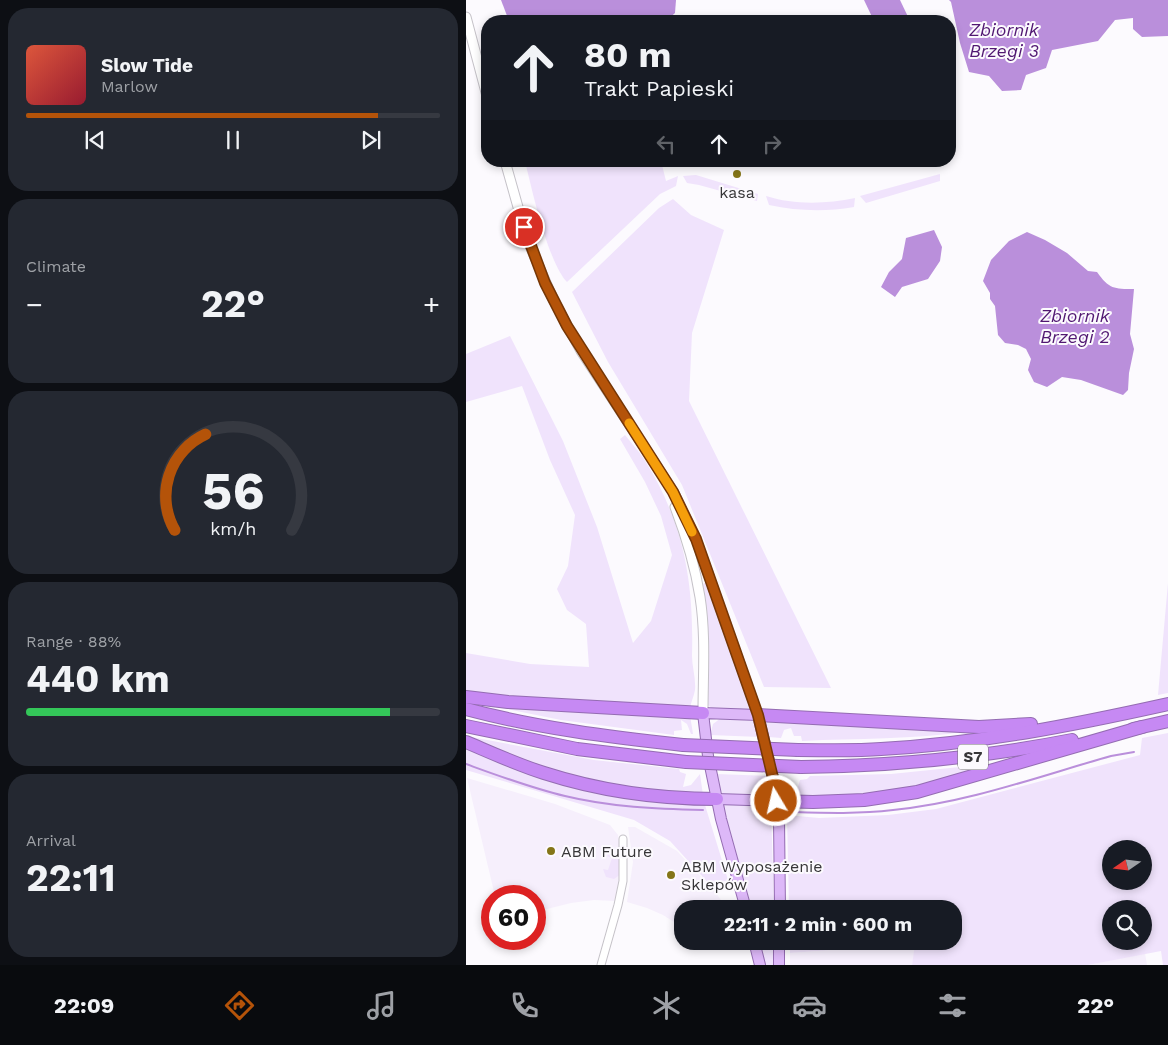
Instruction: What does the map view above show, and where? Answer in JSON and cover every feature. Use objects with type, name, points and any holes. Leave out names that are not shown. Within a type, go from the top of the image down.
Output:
[{"type":"highway","points":[[466,698],[703,713]]},
{"type":"highway","name":"S7","points":[[466,709],[540,725],[624,738],[683,745],[798,750],[881,749],[938,744],[1010,735],[1168,704]]},
{"type":"highway","points":[[758,715],[978,727],[1098,718]]},
{"type":"highway","name":"S7","points":[[466,726],[577,749],[686,762],[863,766],[944,760],[1023,750],[1168,721]]},
{"type":"highway","points":[[776,801],[847,801],[909,794],[1142,727]]},
{"type":"highway","points":[[466,742],[543,773],[581,783],[626,793],[717,799]]},
{"type":"main road","points":[[744,900],[721,819],[708,756],[703,713],[758,715],[773,778],[776,801],[780,858],[780,900]]},
{"type":"main road","points":[[717,799],[776,801]]},
{"type":"main road","points":[[756,950],[760,965]]},
{"type":"main road","points":[[779,950],[779,965]]},
{"type":"street","points":[[466,16],[481,73]]},
{"type":"street","points":[[507,167],[528,239],[554,302],[581,351],[680,505],[696,539],[758,715]]},
{"type":"street","points":[[662,477],[687,543],[700,597],[703,713]]},
{"type":"street","points":[[601,965],[618,906],[623,880],[623,839]]},
{"type":"shaded area","points":[[526,167],[662,167],[666,181],[678,176],[676,186],[660,194],[567,282],[553,259],[536,207]]},
{"type":"shaded area","points":[[940,174],[940,181],[866,203],[860,196]]},
{"type":"shaded area","points":[[696,175],[758,194],[757,201],[687,183],[683,176]]},
{"type":"shaded area","points":[[766,196],[810,203],[855,198],[854,207],[811,210],[769,205]]},
{"type":"shaded area","points":[[673,199],[691,215],[724,230],[692,333],[689,401],[831,688],[764,687],[682,485],[608,362],[572,292],[659,208]]},
{"type":"shaded area","points":[[510,336],[563,441],[597,527],[633,643],[651,621],[672,555],[661,516],[645,482],[620,439],[625,435],[644,459],[658,483],[669,506],[677,530],[688,578],[695,686],[690,708],[466,694],[466,653],[530,664],[589,667],[586,624],[567,610],[557,589],[568,566],[575,515],[550,460],[522,386],[466,402],[466,354]]},
{"type":"shaded area","points":[[704,583],[706,583],[751,709],[750,712],[713,709],[708,705]]},
{"type":"shaded area","points":[[1168,583],[1168,693],[1158,695]]},
{"type":"shaded area","points":[[483,704],[690,715],[693,734],[691,734],[687,724],[681,720],[682,730],[674,731],[674,735],[561,720]]},
{"type":"shaded area","points":[[721,718],[750,720],[757,725],[760,737],[710,735],[713,724]]},
{"type":"shaded area","points":[[766,722],[969,731],[906,737],[802,741],[801,736],[794,736],[791,728],[784,730],[781,738],[769,737]]},
{"type":"shaded area","points":[[1168,733],[1168,965],[1163,965],[1161,951],[1088,965],[912,965],[914,950],[962,950],[962,900],[789,900],[787,815],[819,818],[888,815],[936,809],[1140,755],[1142,738]]},
{"type":"shaded area","points":[[466,736],[594,760],[679,769],[680,772],[686,774],[683,787],[691,785],[700,774],[703,795],[638,790],[554,771]]},
{"type":"shaded area","points":[[466,747],[607,794],[647,802],[705,805],[728,880],[711,886],[670,841],[634,820],[466,770]]},
{"type":"shaded area","points":[[1009,762],[913,789],[871,796],[780,796],[777,776],[786,777],[788,786],[797,790],[800,780],[807,779],[810,776],[891,774]]},
{"type":"shaded area","points":[[716,774],[769,776],[769,789],[762,797],[724,795]]},
{"type":"shaded area","points":[[467,778],[555,804],[610,825],[618,835],[621,858],[620,881],[614,901],[594,900],[546,909],[546,885],[492,885]]},
{"type":"shaded area","points":[[724,804],[769,805],[771,807],[774,900],[749,900]]},
{"type":"shaded area","points":[[628,827],[635,827],[677,851],[721,900],[674,900],[674,922],[647,908],[627,902],[633,862]]},
{"type":"shaded area","points":[[612,853],[617,854],[621,859],[621,874],[614,879],[606,877],[603,869],[608,870],[612,858],[607,856]]},
{"type":"shaded area","points":[[762,950],[774,950],[775,965],[765,965]]},
{"type":"shaded area","points":[[790,950],[832,950],[790,953]]},
{"type":"shaded area","points":[[832,950],[915,950],[912,965],[790,965],[790,953]]},
{"type":"shaded area","points":[[1145,953],[1147,965],[1088,965]]},
{"type":"water","points":[[501,0],[676,0],[675,13],[673,15],[507,15]]},
{"type":"water","points":[[864,0],[900,0],[907,15],[871,15]]},
{"type":"water","name":"Zbiornik Brzegi 3","points":[[949,0],[1168,0],[1168,36],[1142,37],[1133,29],[1133,18],[1115,20],[1098,41],[1052,50],[1046,68],[1026,75],[1021,90],[1002,91],[989,76],[969,72],[960,43],[956,15],[954,15]]},
{"type":"water","points":[[934,230],[942,247],[940,261],[928,279],[902,287],[895,297],[881,287],[889,272],[902,259],[906,238]]},
{"type":"water","name":"Zbiornik Brzegi 2","points":[[1027,232],[1067,253],[1088,271],[1097,272],[1112,287],[1134,289],[1130,334],[1134,349],[1128,390],[1123,395],[1081,380],[1062,377],[1047,387],[1034,382],[1028,370],[1031,359],[1026,349],[1018,345],[1005,343],[998,335],[995,306],[983,281],[991,260],[1009,241]]},
{"type":"waterway","points":[[794,812],[868,812],[921,806],[976,795],[1111,756],[1134,752]]},
{"type":"waterway","points":[[466,764],[527,786],[582,800],[634,807],[703,810]]},
{"type":"slow traffic","points":[[629,423],[673,492],[692,532]]},
{"type":"place","name":"kasa","points":[[737,174]]},
{"type":"place","name":"ABM Future","points":[[551,851]]},
{"type":"place","name":"ABM Wyposażenie Sklepów","points":[[671,875]]},
{"type":"route","points":[[524,227],[536,264],[567,326],[581,351],[673,492],[696,539],[758,715],[773,778],[776,801]]}]
